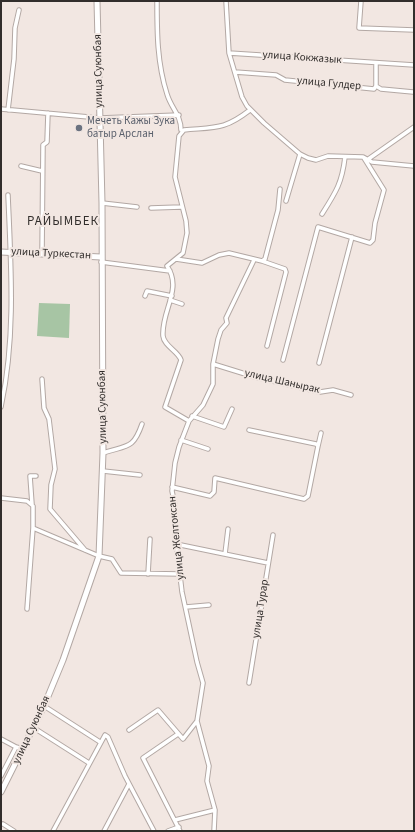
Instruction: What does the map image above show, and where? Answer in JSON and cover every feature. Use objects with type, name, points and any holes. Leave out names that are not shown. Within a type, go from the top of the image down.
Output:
[{"type":"main road","name":"улица Суюнбая","points":[[1,792],[24,749],[44,706],[63,660],[99,556],[103,453],[101,259],[102,203],[97,1]]},
{"type":"main road","name":"улица Туркестан","points":[[1,252],[101,259]]},
{"type":"street","points":[[157,1],[157,43],[162,75],[169,101],[179,115],[181,130],[174,177],[187,233],[184,254],[167,265],[174,283],[172,296],[166,315],[164,338],[181,360],[164,407],[189,421]]},
{"type":"street","points":[[226,1],[229,53],[242,97],[250,110],[300,154],[316,160],[328,156],[363,157],[372,162],[414,166]]},
{"type":"street","points":[[362,1],[360,28],[414,30]]},
{"type":"street","points":[[8,110],[14,59],[15,28],[19,10]]},
{"type":"street","name":"улица Кокжазык","points":[[229,53],[414,65]]},
{"type":"street","name":"улица Гулдер","points":[[235,72],[276,74],[285,80],[374,89],[376,86],[376,63]]},
{"type":"street","points":[[376,86],[381,89],[413,92]]},
{"type":"street","points":[[1,109],[100,118],[179,115]]},
{"type":"street","points":[[181,130],[222,127],[234,122],[250,110]]},
{"type":"street","points":[[42,254],[44,185],[42,171],[43,145],[47,142],[48,114]]},
{"type":"street","points":[[367,160],[414,127]]},
{"type":"street","points":[[286,201],[300,154]]},
{"type":"street","points":[[322,214],[338,190],[342,179],[345,157]]},
{"type":"street","points":[[283,360],[318,227],[370,243],[373,240],[375,223],[384,190],[363,157]]},
{"type":"street","points":[[21,166],[42,171]]},
{"type":"street","points":[[262,261],[265,259],[278,210],[280,189]]},
{"type":"street","points":[[1,407],[6,384],[12,300],[8,195]]},
{"type":"street","points":[[102,203],[138,207]]},
{"type":"street","points":[[151,208],[181,207]]},
{"type":"street","points":[[319,363],[352,237]]},
{"type":"street","points":[[176,259],[202,263],[219,255],[228,253],[262,261],[285,269],[286,272],[267,346]]},
{"type":"street","name":"улица Туркестан","points":[[101,259],[170,271]]},
{"type":"street","name":"улица Желтоксан","points":[[214,831],[215,810],[207,781],[209,766],[197,721],[203,683],[196,662],[180,574],[174,525],[175,505],[172,496],[172,487],[175,462],[189,421],[203,405],[213,384],[213,364],[221,330],[227,323],[226,318],[254,260]]},
{"type":"street","points":[[145,296],[147,291],[172,296]]},
{"type":"street","points":[[170,300],[182,304]]},
{"type":"street","name":"улица Шанырак","points":[[213,364],[255,377],[320,392],[333,390],[350,395]]},
{"type":"street","points":[[42,379],[44,408],[49,419],[55,469],[51,485],[50,510],[85,550]]},
{"type":"street","points":[[1,382],[6,384]]},
{"type":"street","points":[[192,416],[224,427],[232,409]]},
{"type":"street","points":[[103,453],[132,444],[137,439],[142,424]]},
{"type":"street","points":[[249,430],[316,444],[318,446]]},
{"type":"street","points":[[172,487],[210,496],[214,492],[215,478],[304,500],[308,496],[318,446],[322,434]]},
{"type":"street","points":[[182,440],[208,449]]},
{"type":"street","points":[[103,471],[140,475]]},
{"type":"street","points":[[27,609],[33,528],[30,476],[36,476]]},
{"type":"street","points":[[1,498],[27,501],[32,504]]},
{"type":"street","points":[[33,528],[99,556],[112,559],[121,573],[180,574]]},
{"type":"street","points":[[225,554],[228,530]]},
{"type":"street","name":"улица Турар","points":[[249,683],[273,535]]},
{"type":"street","points":[[148,574],[150,539]]},
{"type":"street","points":[[176,544],[268,563]]},
{"type":"street","points":[[186,607],[209,605]]},
{"type":"street","points":[[44,706],[100,742]]},
{"type":"street","points":[[129,730],[158,710],[178,734],[185,739],[197,721]]},
{"type":"street","points":[[34,728],[89,763]]},
{"type":"street","points":[[168,831],[179,829],[143,758],[178,734]]},
{"type":"street","points":[[53,831],[105,735],[108,737],[129,784],[154,831]]},
{"type":"street","points":[[2,741],[24,749]]},
{"type":"street","points":[[1,776],[16,747]]},
{"type":"street","points":[[104,831],[129,784]]},
{"type":"street","points":[[175,820],[215,810]]},
{"type":"street","points":[[3,824],[14,831]]},
{"type":"green space","points":[[39,303],[70,304],[69,338],[37,336]]},
{"type":"place","name":"Мечеть Кажы Зука батыр Арслан","points":[[79,128]]},
{"type":"district","name":"РАЙЫМБЕК","points":[[63,222]]}]
